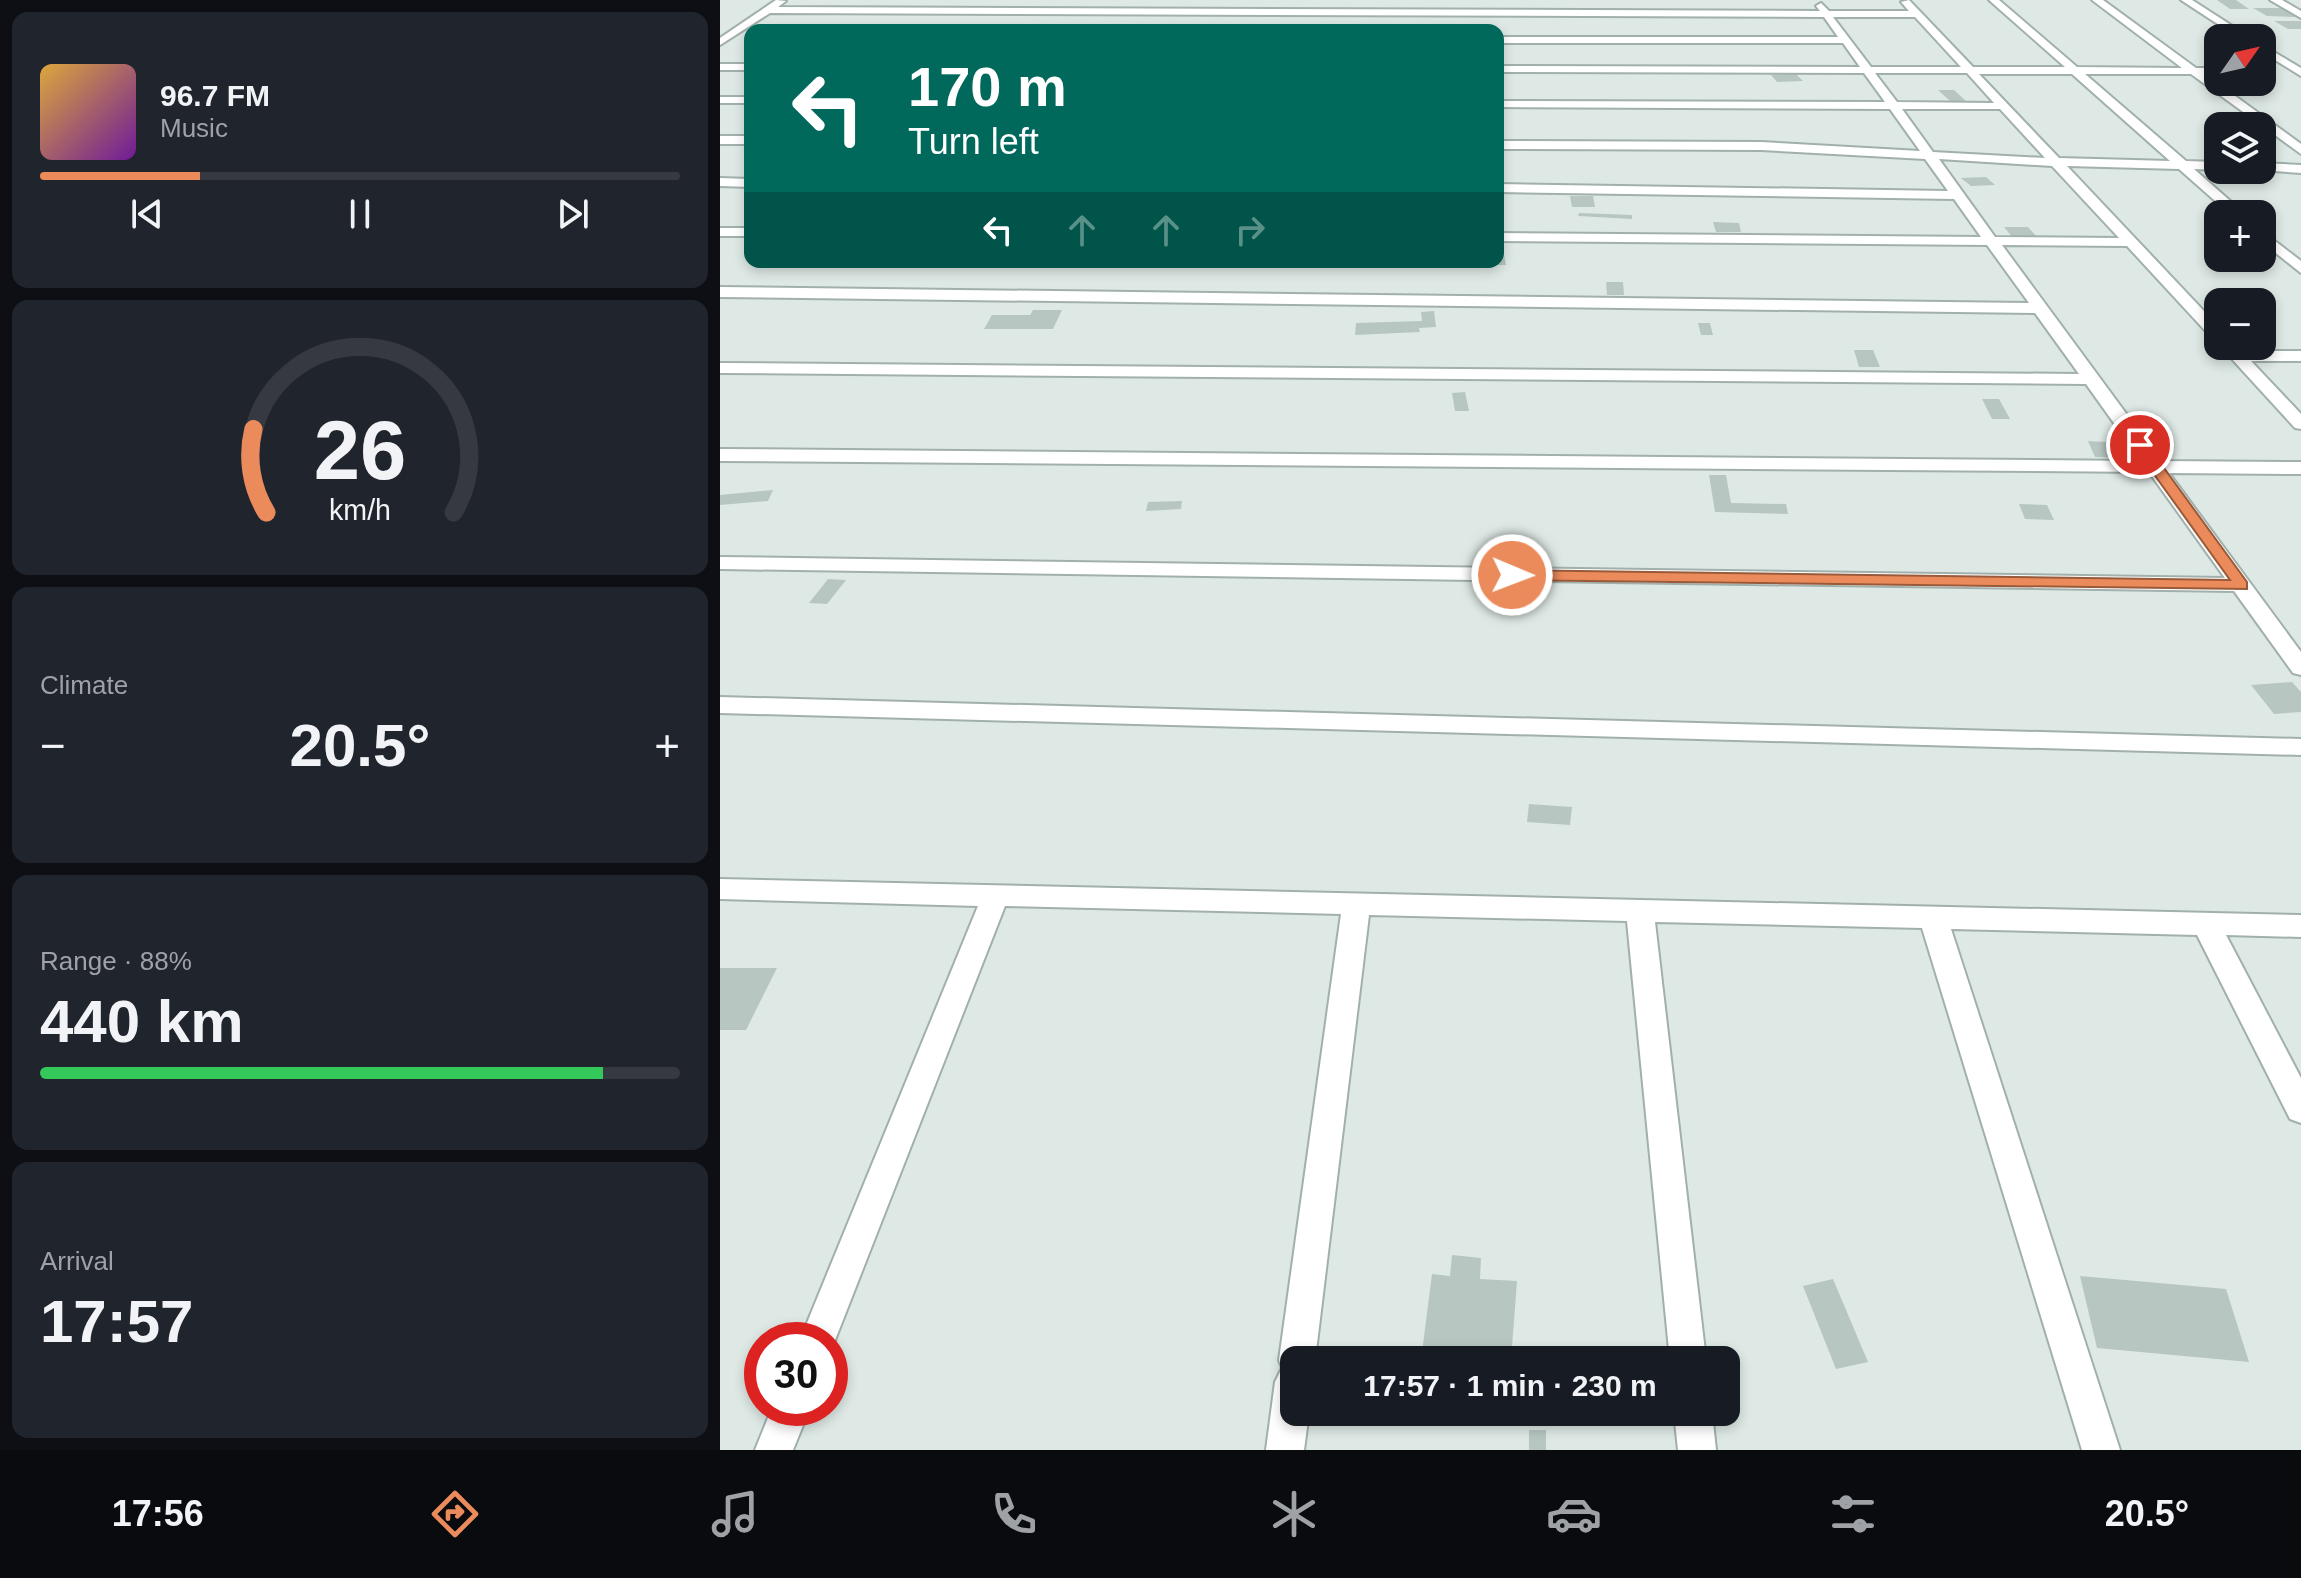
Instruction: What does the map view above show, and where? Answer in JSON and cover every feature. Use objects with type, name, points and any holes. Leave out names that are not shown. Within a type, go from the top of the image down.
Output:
[{"type":"street","points":[[747,24],[783,0]]},
{"type":"street","points":[[1241,16],[1249,0]]},
{"type":"street","points":[[1817,0],[2301,668]]},
{"type":"street","points":[[1905,0],[2204,320]]},
{"type":"street","points":[[1994,0],[2222,200]]},
{"type":"street","points":[[2097,0],[2301,150]]},
{"type":"street","points":[[2186,0],[2224,24]]},
{"type":"street","points":[[2275,0],[2301,15]]},
{"type":"street","points":[[768,10],[1241,16],[1530,6],[1917,14]]},
{"type":"street","points":[[1530,6],[1539,117]]},
{"type":"street","points":[[722,40],[744,26]]},
{"type":"street","points":[[722,40],[744,39]]},
{"type":"street","points":[[1504,40],[1846,40]]},
{"type":"street","points":[[2276,57],[2301,73],[2276,73]]},
{"type":"street","points":[[720,67],[744,67]]},
{"type":"street","points":[[1504,101],[1536,86],[1867,70],[2204,70]]},
{"type":"street","points":[[1504,72],[1536,86],[1893,105],[2004,106]]},
{"type":"street","points":[[720,100],[744,100]]},
{"type":"street","points":[[1504,144],[1542,138],[2055,162],[2204,165]]},
{"type":"street","points":[[720,140],[744,140]]},
{"type":"street","points":[[2276,168],[2301,169]]},
{"type":"street","points":[[720,182],[744,183]]},
{"type":"street","points":[[1504,188],[1958,195]]},
{"type":"street","points":[[720,232],[744,232]]},
{"type":"street","points":[[1504,237],[2131,242]]},
{"type":"street","points":[[2276,247],[2301,269]]},
{"type":"street","points":[[720,292],[2040,308]]},
{"type":"street","points":[[2276,354],[2301,356]]},
{"type":"street","points":[[2241,360],[2301,424]]},
{"type":"street","points":[[720,368],[2092,379]]},
{"type":"street","points":[[720,455],[2301,468]]},
{"type":"street","points":[[720,563],[2241,585]]},
{"type":"street","points":[[720,705],[2301,747]]},
{"type":"street","points":[[720,889],[2301,926]]},
{"type":"street","points":[[825,1322],[996,895]]},
{"type":"street","points":[[1299,1346],[1356,904]]},
{"type":"street","points":[[1640,910],[1687,1346]]},
{"type":"street","points":[[1933,917],[2101,1450]]},
{"type":"street","points":[[2206,924],[2301,1109]]},
{"type":"street","points":[[774,1450],[784,1426]]},
{"type":"street","points":[[1285,1450],[1288,1426]]},
{"type":"street","points":[[1694,1426],[1697,1450]]},
{"type":"building","points":[[2217,0],[2236,0],[2249,9],[2230,9]]},
{"type":"building","points":[[2253,8],[2282,8],[2296,17],[2267,16]]},
{"type":"building","points":[[2274,21],[2301,21],[2301,29],[2288,29]]},
{"type":"building","points":[[1796,74],[1803,81],[1777,82],[1771,75]]},
{"type":"building","points":[[1938,90],[1954,90],[1966,101],[1950,101]]},
{"type":"building","points":[[1986,177],[1995,185],[1971,186],[1961,178]]},
{"type":"building","points":[[1570,196],[1593,196],[1595,207],[1572,207]]},
{"type":"building","points":[[1579,213],[1632,215],[1632,219],[1578,216]]},
{"type":"building","points":[[1713,222],[1739,223],[1741,232],[1716,232]]},
{"type":"building","points":[[2004,227],[2028,227],[2037,237],[2013,238]]},
{"type":"building","points":[[1606,282],[1623,282],[1624,295],[1607,295]]},
{"type":"building","points":[[1033,310],[1062,310],[1053,329],[984,329],[992,315],[1030,315]]},
{"type":"building","points":[[1434,311],[1436,327],[1419,328],[1420,332],[1355,335],[1356,323],[1422,321],[1421,312]]},
{"type":"building","points":[[1698,323],[1710,323],[1713,335],[1701,335]]},
{"type":"building","points":[[1854,350],[1873,350],[1880,367],[1859,367]]},
{"type":"building","points":[[1465,392],[1469,411],[1455,411],[1452,393]]},
{"type":"building","points":[[1982,399],[1999,399],[2010,419],[1992,419]]},
{"type":"building","points":[[2088,441],[2123,443],[2131,458],[2095,457]]},
{"type":"building","points":[[1709,475],[1726,475],[1731,503],[1786,504],[1788,514],[1715,512]]},
{"type":"building","points":[[773,490],[768,501],[720,505],[720,495]]},
{"type":"building","points":[[1182,501],[1181,509],[1146,511],[1148,502]]},
{"type":"building","points":[[2019,504],[2047,505],[2054,520],[2025,519]]},
{"type":"building","points":[[828,579],[846,580],[827,604],[809,603]]},
{"type":"building","points":[[2292,682],[2301,692],[2301,712],[2274,714],[2251,685]]},
{"type":"building","points":[[1529,804],[1572,807],[1570,825],[1527,822]]},
{"type":"building","points":[[720,968],[777,968],[746,1030],[720,1030]]},
{"type":"building","points":[[1452,1255],[1481,1258],[1480,1279],[1517,1281],[1512,1346],[1423,1346],[1432,1274],[1450,1276]]},
{"type":"building","points":[[2080,1276],[2226,1289],[2249,1362],[2097,1348]]},
{"type":"building","points":[[1833,1279],[1868,1362],[1836,1369],[1803,1286]]},
{"type":"building","points":[[1529,1430],[1546,1430],[1546,1450],[1529,1450]]},
{"type":"route","points":[[1512,575],[2241,585],[2140,445]]}]
